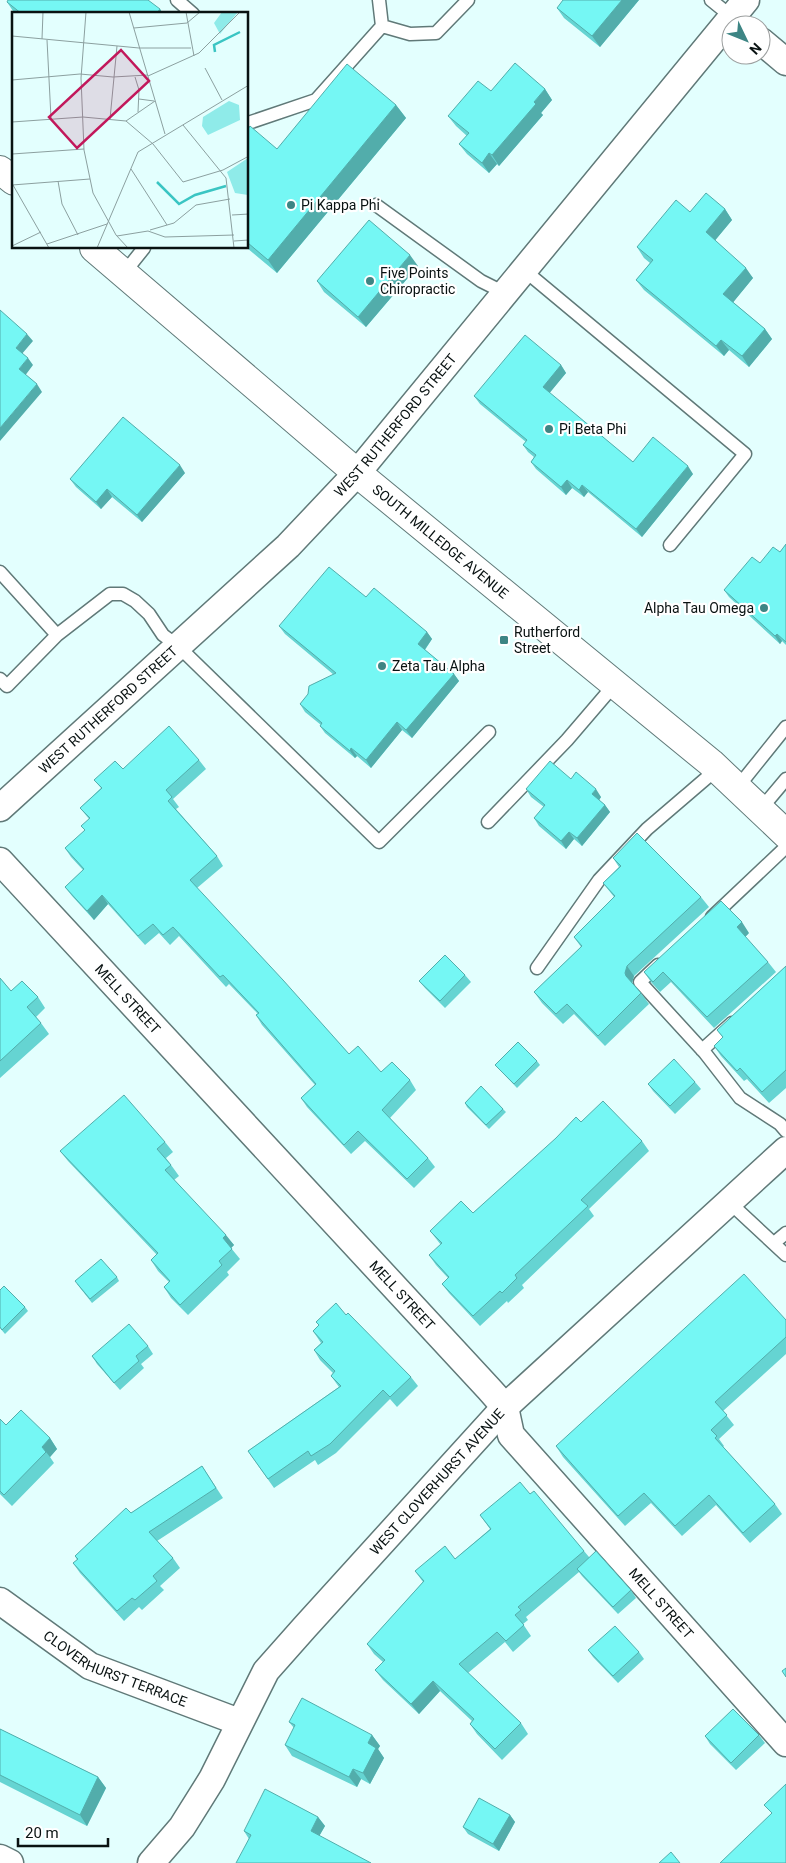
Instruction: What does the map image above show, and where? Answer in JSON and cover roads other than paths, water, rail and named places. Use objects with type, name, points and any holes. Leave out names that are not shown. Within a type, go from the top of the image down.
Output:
[{"type":"main road","points":[[0,170],[12,179]]},
{"type":"main road","name":"SOUTH MILLEDGE AVENUE","points":[[95,249],[357,473],[717,769],[786,834]]},
{"type":"street","name":"WEST RUTHERFORD STREET","points":[[0,808],[288,546],[357,473],[524,270],[740,14]]},
{"type":"street","points":[[771,49],[786,62]]},
{"type":"street","name":"MELL STREET","points":[[0,861],[505,1406],[511,1435],[786,1743]]},
{"type":"street","name":"WEST CLOVERHURST AVENUE","points":[[150,1863],[182,1827],[212,1779],[239,1722],[266,1672],[505,1406],[786,1150]]},
{"type":"street","name":"CLOVERHURST TERRACE","points":[[0,1601],[90,1666],[239,1722]]},
{"type":"street","points":[[0,1858],[10,1863]]},
{"type":"lane","points":[[177,0],[191,12]]},
{"type":"lane","points":[[249,123],[316,100],[382,26],[379,0]]},
{"type":"lane","points":[[382,26],[410,34],[436,34],[468,0]]},
{"type":"lane","points":[[711,0],[740,14]]},
{"type":"lane","points":[[376,205],[481,280],[505,293]]},
{"type":"lane","points":[[124,273],[143,249]]},
{"type":"lane","points":[[524,270],[745,454],[670,545]]},
{"type":"lane","points":[[0,572],[57,635]]},
{"type":"lane","points":[[0,679],[7,686],[57,635],[110,594],[123,594],[135,600],[149,614],[163,635],[178,646],[379,842],[489,732]]},
{"type":"lane","points":[[488,822],[567,740],[615,684]]},
{"type":"lane","points":[[736,788],[786,727]]},
{"type":"lane","points":[[537,968],[599,880],[647,829],[717,769]]},
{"type":"lane","points":[[760,810],[786,779]]},
{"type":"lane","points":[[699,928],[786,847]]},
{"type":"lane","points":[[670,955],[640,982],[702,1050],[740,1098],[780,1124],[786,1131]]},
{"type":"lane","points":[[702,1050],[739,1016]]},
{"type":"lane","points":[[729,1202],[786,1255]]},
{"type":"lane","points":[[774,1243],[786,1233]]},
{"type":"place","name":"Pi Kappa Phi","points":[[291,205]]},
{"type":"place","name":"Five Points Chiropractic","points":[[370,281]]},
{"type":"place","name":"Pi Beta Phi","points":[[549,429]]},
{"type":"place","name":"Alpha Tau Omega","points":[[764,608]]},
{"type":"place","name":"Rutherford Street","points":[[504,640]]},
{"type":"place","name":"Zeta Tau Alpha","points":[[382,666]]}]
